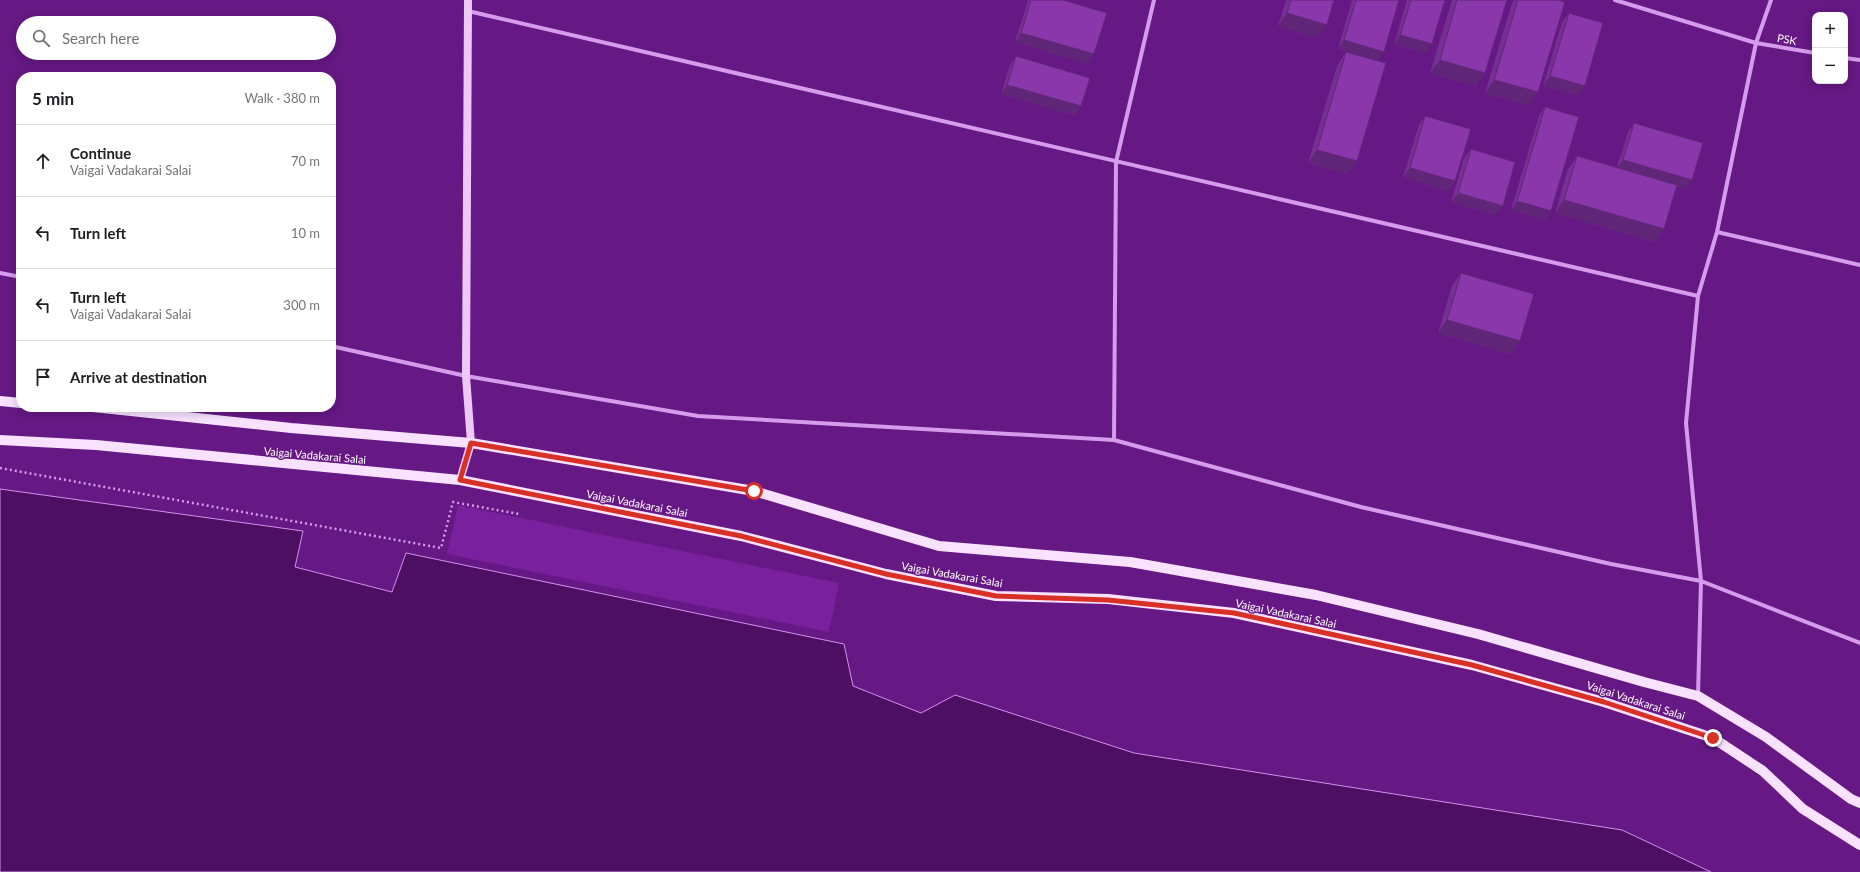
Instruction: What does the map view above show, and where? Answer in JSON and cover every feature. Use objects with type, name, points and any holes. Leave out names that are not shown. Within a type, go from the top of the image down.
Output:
[{"type":"main road","points":[[0,401],[16,403]]},
{"type":"main road","name":"Vaigai Vadakarai Salai","points":[[140,412],[291,428],[471,443],[754,491],[939,546],[1130,562],[1316,595],[1478,634],[1698,696],[1766,737],[1851,799],[1860,803]]},
{"type":"main road","name":"Vaigai Vadakarai Salai","points":[[0,440],[96,446],[460,480],[741,536],[886,574],[996,596],[1108,600],[1234,613],[1472,665],[1604,702],[1713,738],[1763,771],[1803,809],[1860,845]]},
{"type":"street","points":[[460,480],[471,443],[466,376],[468,0]]},
{"type":"street","points":[[1114,440],[1116,162],[1154,0]]},
{"type":"street","name":"PSK","points":[[1615,0],[1756,43],[1812,52]]},
{"type":"street","points":[[1698,696],[1701,581],[1686,423],[1698,296],[1717,232],[1756,43],[1771,0]]},
{"type":"street","points":[[468,11],[1698,296]]},
{"type":"street","points":[[1848,58],[1860,60]]},
{"type":"street","points":[[1717,232],[1860,265]]},
{"type":"street","points":[[0,273],[16,276]]},
{"type":"street","points":[[336,347],[466,376],[698,416],[1114,440],[1361,507],[1611,564],[1701,581],[1860,643]]},
{"type":"shaded area","points":[[0,489],[303,531],[295,567],[392,592],[406,553],[844,644],[853,686],[921,713],[955,695],[1134,753],[1622,830],[1711,872],[0,872]]},
{"type":"shaded area","points":[[458,505],[839,583],[829,632],[447,554]]},
{"type":"building","points":[[1031,0],[1063,0],[1107,13],[1094,54],[1021,33]]},
{"type":"building","points":[[1291,0],[1334,0],[1327,25],[1287,13]]},
{"type":"building","points":[[1356,0],[1399,0],[1384,52],[1344,40]]},
{"type":"building","points":[[1411,0],[1445,0],[1432,44],[1400,35]]},
{"type":"building","points":[[1457,0],[1507,0],[1485,73],[1440,60]]},
{"type":"building","points":[[1518,0],[1558,0],[1565,2],[1538,92],[1494,80]]},
{"type":"building","points":[[1569,13],[1603,23],[1585,86],[1550,76]]},
{"type":"building","points":[[1346,52],[1386,63],[1357,161],[1317,150]]},
{"type":"building","points":[[1016,56],[1090,78],[1081,106],[1007,85]]},
{"type":"building","points":[[1545,107],[1579,117],[1551,211],[1517,201]]},
{"type":"building","points":[[1425,116],[1471,129],[1455,181],[1410,168]]},
{"type":"building","points":[[1634,123],[1703,143],[1692,180],[1623,160]]},
{"type":"building","points":[[1471,149],[1515,162],[1503,206],[1458,193]]},
{"type":"building","points":[[1577,156],[1677,185],[1664,229],[1564,200]]},
{"type":"building","points":[[1461,273],[1534,294],[1520,341],[1447,320]]},
{"type":"route","points":[[754,491],[471,443],[460,480],[741,536],[886,574],[996,596],[1108,600],[1234,613],[1472,665],[1604,702],[1713,738]]}]
